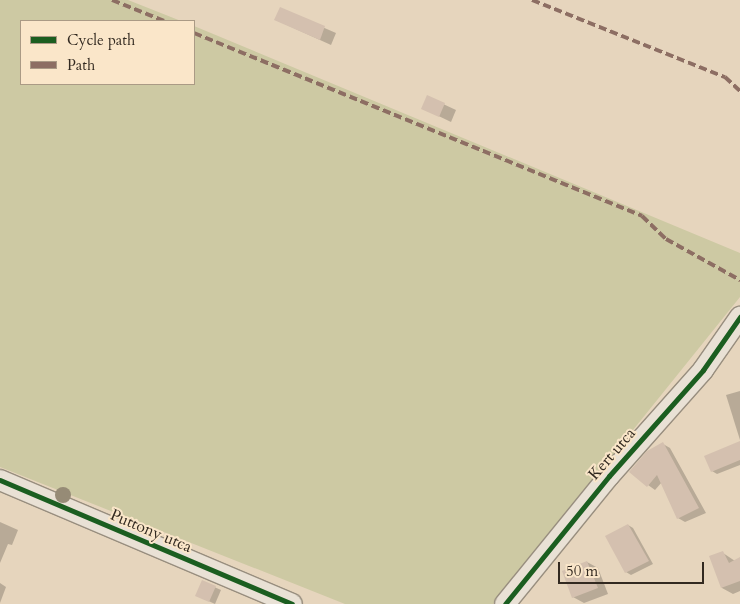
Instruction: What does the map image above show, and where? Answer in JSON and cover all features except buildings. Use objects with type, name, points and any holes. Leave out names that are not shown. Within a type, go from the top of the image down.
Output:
[{"type":"street","name":"Kert utca","points":[[505,604],[609,476],[703,370],[736,327]]},
{"type":"street","name":"Puttony utca","points":[[0,480],[292,604]]},
{"type":"shaded area","points":[[0,0],[128,0],[178,20],[20,20],[20,85],[195,85],[195,26],[740,253],[740,297],[493,604],[345,604],[0,467]]},
{"type":"marked path","points":[[112,0],[162,20]]},
{"type":"marked path","points":[[532,0],[725,77],[740,91]]},
{"type":"marked path","points":[[195,33],[642,216],[666,239],[740,280]]},
{"type":"cycle path","points":[[505,604],[609,476],[703,370],[740,317]]},
{"type":"cycle path","points":[[0,480],[292,604]]}]
